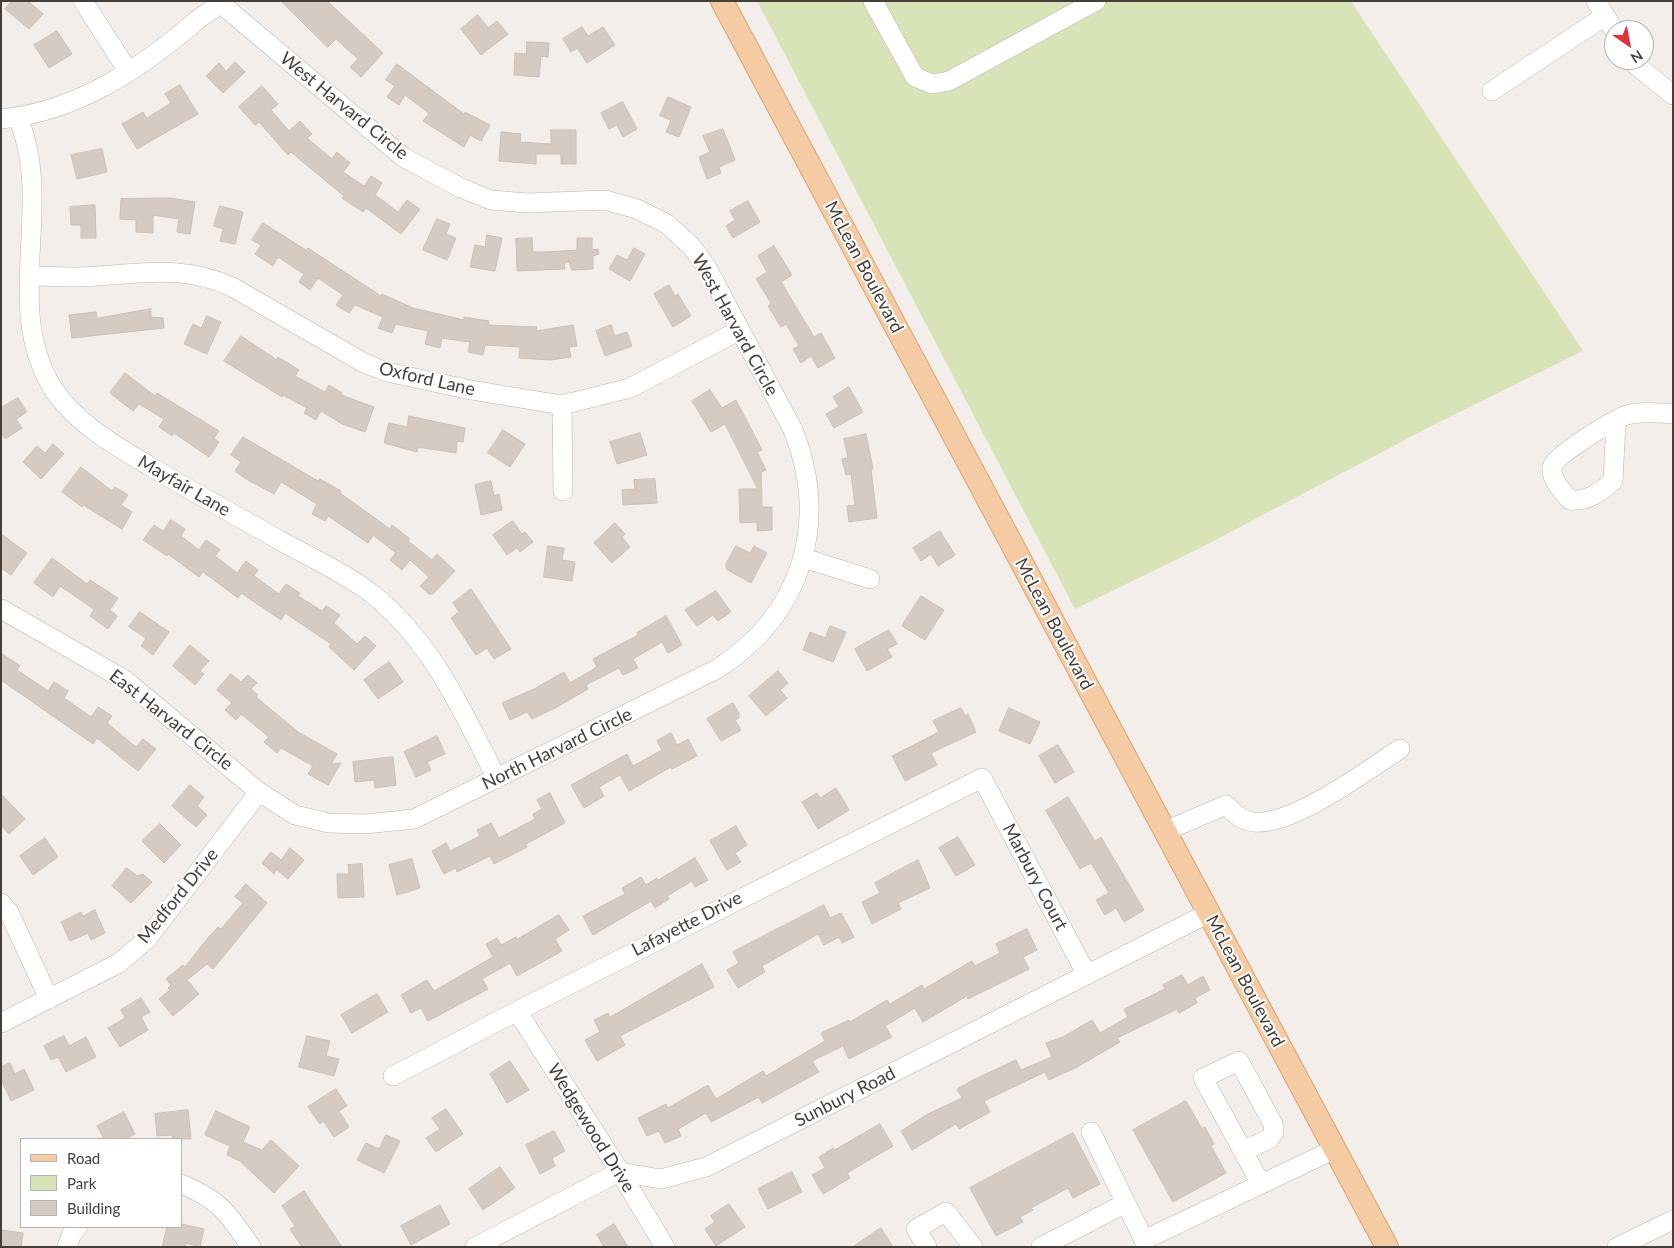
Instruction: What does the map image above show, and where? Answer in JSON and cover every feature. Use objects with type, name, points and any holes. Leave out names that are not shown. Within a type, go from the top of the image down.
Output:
[{"type":"main road","name":"McLean Boulevard","points":[[722,1],[1387,1247]]},
{"type":"street","points":[[83,1],[128,71]]},
{"type":"street","points":[[873,1],[915,78],[932,84],[949,81],[1096,1]]},
{"type":"street","points":[[10,118],[61,106],[95,91],[166,47],[220,2]]},
{"type":"street","name":"West Harvard Circle","points":[[220,2],[403,157],[461,188],[491,200],[527,203],[605,200],[637,209],[667,224],[691,246],[706,266],[793,430],[801,450],[808,479],[810,506],[809,532],[804,558]]},
{"type":"street","points":[[1492,91],[1603,11]]},
{"type":"street","points":[[1642,70],[1673,95]]},
{"type":"street","name":"Mayfair Lane","points":[[10,118],[26,136],[32,171],[29,314],[33,337],[46,376],[57,394],[98,435],[212,503],[351,579],[392,612],[433,660],[454,695],[497,779]]},
{"type":"street","name":"Oxford Lane","points":[[31,276],[77,277],[163,271],[210,276],[232,286],[364,363],[387,372],[471,390],[562,405],[630,388],[740,330]]},
{"type":"street","points":[[562,405],[563,491]]},
{"type":"street","points":[[1616,422],[1626,415],[1673,414]]},
{"type":"street","points":[[804,558],[870,579]]},
{"type":"street","name":"North Harvard Circle","points":[[258,792],[295,814],[329,823],[365,824],[414,819],[695,681],[736,658],[753,643],[774,618],[794,584],[804,558]]},
{"type":"street","name":"East Harvard Circle","points":[[1,609],[125,680],[258,792]]},
{"type":"street","points":[[1165,831],[1226,805],[1236,816],[1255,822],[1284,817],[1332,793],[1400,749]]},
{"type":"street","name":"Lafayette Drive","points":[[393,1076],[516,1011],[804,865],[982,778],[983,780]]},
{"type":"street","name":"Marbury Court","points":[[983,780],[1087,975]]},
{"type":"street","name":"Medford Drive","points":[[1,1023],[119,963],[147,938],[258,792]]},
{"type":"street","points":[[1,903],[9,912],[49,1000]]},
{"type":"street","name":"Sunbury Road","points":[[619,1172],[662,1179],[706,1167],[1209,913]]},
{"type":"street","name":"Wedgewood Drive","points":[[516,1011],[665,1247]]},
{"type":"street","points":[[1243,1151],[1269,1139],[1274,1132],[1273,1124],[1239,1061],[1203,1078],[1261,1184]]},
{"type":"street","points":[[1091,1132],[1126,1203],[1137,1244],[1335,1149]]},
{"type":"street","points":[[475,1247],[619,1172]]},
{"type":"street","points":[[185,1186],[204,1194],[229,1214],[251,1247]]},
{"type":"street","points":[[1040,1247],[1062,1242],[1126,1203]]},
{"type":"street","points":[[927,1247],[916,1229],[946,1212],[974,1247]]},
{"type":"street","points":[[1617,1247],[1673,1220]]},
{"type":"street","points":[[67,1247],[71,1235],[77,1228]]},
{"type":"green space","points":[[757,1],[1351,1],[1583,351],[1437,423],[1202,547],[1075,609]]},
{"type":"building","points":[[12,1],[28,1],[43,14],[29,29],[5,9]]},
{"type":"building","points":[[281,1],[327,1],[383,53],[361,77],[350,67],[358,59],[336,39],[328,47]]},
{"type":"building","points":[[478,15],[488,28],[497,21],[508,34],[481,55],[461,29]]},
{"type":"building","points":[[582,27],[588,36],[603,27],[615,45],[587,63],[577,48],[571,52],[563,39]]},
{"type":"building","points":[[57,31],[72,54],[49,68],[34,45]]},
{"type":"building","points":[[527,42],[549,43],[548,57],[541,56],[539,77],[514,75],[515,53],[526,54]]},
{"type":"building","points":[[235,62],[245,72],[223,93],[206,76],[219,63],[226,71]]},
{"type":"building","points":[[397,64],[464,114],[465,112],[490,125],[481,141],[470,135],[464,147],[423,121],[429,113],[405,95],[399,105],[387,97],[395,86],[386,80]]},
{"type":"building","points":[[180,85],[198,114],[137,149],[122,124],[143,112],[147,118],[171,103],[165,94]]},
{"type":"building","points":[[262,86],[278,104],[271,110],[289,131],[300,121],[312,134],[307,138],[332,159],[337,152],[350,163],[343,172],[364,186],[371,176],[382,183],[375,195],[398,212],[407,200],[420,209],[401,234],[366,208],[363,212],[342,198],[344,196],[291,152],[288,155],[259,122],[255,125],[239,107]]},
{"type":"building","points":[[668,97],[691,107],[679,137],[666,132],[671,120],[660,116]]},
{"type":"building","points":[[623,102],[637,129],[623,137],[617,125],[609,129],[601,113]]},
{"type":"building","points":[[723,129],[735,160],[719,167],[721,173],[707,179],[699,157],[710,152],[703,136]]},
{"type":"building","points":[[551,130],[576,130],[576,164],[561,164],[561,154],[536,154],[536,164],[499,161],[501,132],[521,134],[520,142],[551,144]]},
{"type":"building","points":[[102,149],[107,172],[77,179],[71,155]]},
{"type":"building","points":[[171,198],[195,202],[190,234],[177,232],[179,219],[153,215],[153,233],[136,232],[136,220],[120,219],[121,199]]},
{"type":"building","points":[[748,201],[760,222],[733,238],[726,226],[735,220],[730,211]]},
{"type":"building","points":[[95,205],[96,238],[81,238],[81,225],[71,225],[70,207]]},
{"type":"building","points":[[220,206],[243,212],[235,244],[220,241],[223,229],[214,226]]},
{"type":"building","points":[[437,219],[450,224],[446,234],[456,238],[447,260],[423,250]]},
{"type":"building","points":[[263,223],[306,250],[308,248],[381,296],[382,294],[413,308],[464,320],[464,317],[489,321],[488,325],[537,327],[536,331],[573,325],[577,346],[569,347],[571,357],[551,360],[519,358],[520,347],[485,345],[483,355],[468,352],[470,342],[442,338],[440,348],[425,344],[428,331],[396,324],[392,333],[378,328],[383,317],[355,305],[349,313],[336,305],[343,295],[318,278],[310,290],[299,282],[304,274],[278,257],[273,266],[255,254],[261,245],[252,240]]},
{"type":"building","points":[[487,235],[502,238],[495,271],[470,267],[475,245],[485,247]]},
{"type":"building","points":[[532,238],[533,252],[545,252],[577,250],[577,238],[592,238],[592,250],[598,249],[599,254],[593,256],[593,269],[572,270],[569,262],[564,263],[565,269],[517,271],[516,239]]},
{"type":"building","points":[[774,246],[792,275],[781,282],[814,337],[821,333],[835,358],[818,368],[811,356],[801,363],[793,349],[799,346],[786,324],[781,327],[768,306],[771,303],[756,279],[767,272],[758,256]]},
{"type":"building","points":[[634,248],[645,254],[630,281],[609,269],[617,255],[627,260]]},
{"type":"building","points":[[669,285],[675,296],[678,294],[691,316],[673,327],[654,294]]},
{"type":"building","points":[[151,309],[151,317],[163,318],[164,328],[72,338],[69,315],[96,312],[97,318]]},
{"type":"building","points":[[207,316],[221,322],[207,354],[184,344],[193,324],[201,328]]},
{"type":"building","points":[[611,325],[615,336],[627,332],[632,346],[605,356],[596,331]]},
{"type":"building","points":[[241,336],[277,360],[278,357],[299,370],[295,376],[325,392],[329,385],[342,393],[341,395],[374,407],[365,432],[342,424],[321,411],[316,420],[304,413],[307,408],[283,395],[282,397],[224,361]]},
{"type":"building","points":[[125,373],[155,396],[157,393],[219,431],[214,438],[219,442],[209,457],[174,433],[172,436],[159,427],[164,419],[139,404],[133,411],[110,393]]},
{"type":"building","points":[[849,387],[863,412],[834,428],[826,414],[839,407],[833,397]]},
{"type":"building","points":[[710,390],[722,408],[736,400],[762,450],[757,452],[766,470],[761,472],[762,507],[772,507],[772,530],[757,531],[757,522],[740,523],[739,489],[758,489],[725,424],[711,432],[692,401]]},
{"type":"building","points":[[18,398],[27,412],[16,419],[22,428],[5,439],[1,432],[1,408]]},
{"type":"building","points":[[409,416],[465,428],[463,442],[457,441],[456,453],[418,447],[417,452],[384,443],[389,423],[407,427]]},
{"type":"building","points":[[503,430],[525,444],[510,467],[488,453]]},
{"type":"building","points":[[640,433],[647,455],[617,464],[610,442]]},
{"type":"building","points":[[866,434],[873,469],[871,470],[877,518],[849,522],[847,506],[855,505],[851,474],[846,475],[842,459],[848,458],[844,439]]},
{"type":"building","points":[[243,437],[318,481],[320,479],[341,491],[340,493],[390,529],[392,525],[410,539],[408,541],[432,560],[437,554],[455,571],[433,594],[429,594],[420,586],[429,577],[410,560],[402,570],[390,560],[396,553],[373,535],[368,543],[328,516],[325,521],[312,514],[317,504],[281,482],[274,494],[246,479],[235,471],[241,462],[231,455]]},
{"type":"building","points":[[53,444],[64,454],[41,479],[23,462],[37,446],[45,453]]},
{"type":"building","points":[[81,467],[112,491],[115,487],[128,495],[121,505],[132,512],[122,529],[83,505],[82,507],[62,492]]},
{"type":"building","points":[[655,479],[657,503],[623,505],[622,490],[635,489],[634,480]]},
{"type":"building","points":[[491,481],[494,496],[499,494],[502,510],[481,515],[475,485]]},
{"type":"building","points":[[171,520],[185,529],[181,536],[199,550],[206,540],[220,550],[215,556],[237,573],[246,561],[258,570],[254,576],[279,594],[286,584],[300,593],[298,596],[322,611],[326,606],[340,615],[334,623],[357,644],[365,636],[376,646],[354,670],[329,647],[331,644],[285,613],[281,620],[241,593],[238,598],[203,572],[199,577],[168,554],[167,556],[143,540],[154,525],[163,531]]},
{"type":"building","points":[[513,521],[522,534],[525,532],[533,542],[520,552],[517,548],[507,555],[493,535]]},
{"type":"building","points":[[615,523],[625,534],[622,537],[630,547],[612,563],[594,543]]},
{"type":"building","points":[[940,531],[955,555],[938,566],[931,554],[921,561],[913,548]]},
{"type":"building","points":[[1,534],[27,553],[11,575],[1,568]]},
{"type":"building","points":[[548,546],[564,548],[562,560],[575,562],[572,581],[544,577]]},
{"type":"building","points":[[736,546],[750,553],[754,546],[767,553],[751,583],[726,569],[726,564]]},
{"type":"building","points":[[52,558],[87,584],[90,580],[118,598],[110,610],[117,616],[108,629],[90,616],[94,609],[60,586],[53,597],[34,583]]},
{"type":"building","points":[[471,589],[511,649],[494,659],[487,648],[476,655],[451,618],[459,612],[453,603]]},
{"type":"building","points":[[716,591],[731,612],[718,621],[713,615],[697,626],[685,610]]},
{"type":"building","points":[[921,596],[944,610],[925,640],[902,626]]},
{"type":"building","points":[[140,612],[169,632],[153,655],[141,646],[146,638],[129,627]]},
{"type":"building","points":[[666,616],[682,645],[668,653],[662,642],[633,659],[638,668],[623,675],[619,668],[586,685],[588,689],[532,719],[527,712],[510,720],[502,703],[534,689],[564,672],[570,683],[597,667],[593,659],[638,635],[637,633]]},
{"type":"building","points":[[830,626],[846,632],[833,662],[803,650],[810,632],[825,638]]},
{"type":"building","points":[[889,630],[897,644],[887,649],[892,657],[867,671],[855,649]]},
{"type":"building","points":[[190,645],[209,661],[200,671],[204,674],[195,685],[173,666]]},
{"type":"building","points":[[1,653],[20,666],[17,670],[48,691],[54,682],[68,691],[64,698],[91,717],[98,707],[112,716],[107,723],[136,747],[143,739],[156,749],[138,771],[97,738],[93,744],[1,680]]},
{"type":"building","points":[[389,662],[403,682],[378,699],[364,680]]},
{"type":"building","points":[[778,671],[788,683],[780,690],[787,698],[766,716],[749,696]]},
{"type":"building","points":[[231,674],[241,682],[248,675],[257,683],[251,689],[258,695],[256,697],[298,732],[337,754],[331,764],[341,763],[328,785],[308,774],[313,766],[281,748],[277,753],[264,742],[269,737],[241,714],[236,720],[225,710],[232,703],[217,690]]},
{"type":"building","points":[[733,703],[739,713],[739,718],[735,720],[741,730],[721,741],[707,719]]},
{"type":"building","points":[[961,708],[965,716],[968,714],[976,732],[931,753],[937,765],[905,781],[892,756],[939,732],[933,721]]},
{"type":"building","points":[[1009,708],[1040,722],[1030,744],[999,731]]},
{"type":"building","points":[[671,733],[677,745],[688,739],[697,756],[672,769],[671,767],[629,791],[620,775],[599,787],[604,796],[584,808],[571,785],[627,754],[633,766],[662,750],[657,741]]},
{"type":"building","points":[[437,736],[445,754],[427,762],[431,770],[416,777],[404,752]]},
{"type":"building","points":[[1058,745],[1074,772],[1055,783],[1039,756]]},
{"type":"building","points":[[393,757],[396,785],[375,788],[374,780],[355,782],[353,762]]},
{"type":"building","points":[[190,785],[204,797],[197,806],[207,815],[196,827],[172,806]]},
{"type":"building","points":[[836,788],[849,810],[818,829],[802,802],[817,793],[820,798]]},
{"type":"building","points":[[550,793],[565,823],[526,844],[527,847],[494,864],[490,856],[457,872],[456,868],[444,874],[432,851],[446,843],[450,851],[480,836],[477,830],[491,823],[499,838],[535,819],[533,814],[542,809],[537,800]]},
{"type":"building","points":[[1,794],[25,819],[9,834],[1,825]]},
{"type":"building","points":[[1068,797],[1095,841],[1101,837],[1144,910],[1124,922],[1116,908],[1105,915],[1096,900],[1109,893],[1091,863],[1080,869],[1046,811]]},
{"type":"building","points":[[160,824],[181,845],[164,863],[142,841]]},
{"type":"building","points":[[736,826],[747,845],[735,853],[741,862],[727,870],[710,841]]},
{"type":"building","points":[[958,837],[975,865],[956,876],[939,848]]},
{"type":"building","points":[[45,838],[58,857],[33,875],[20,856]]},
{"type":"building","points":[[290,848],[304,860],[288,879],[277,870],[274,874],[262,863],[271,852],[281,860]]},
{"type":"building","points":[[695,858],[708,880],[695,887],[692,881],[667,896],[669,899],[655,908],[651,901],[593,935],[583,916],[625,894],[622,888],[641,877],[646,885]]},
{"type":"building","points":[[412,859],[420,888],[397,895],[389,865]]},
{"type":"building","points":[[918,860],[930,888],[898,903],[901,909],[872,924],[862,902],[880,893],[875,883]]},
{"type":"building","points":[[362,864],[364,897],[338,898],[337,874],[349,874],[348,865]]},
{"type":"building","points":[[127,868],[137,876],[143,874],[152,882],[131,903],[112,886]]},
{"type":"building","points":[[246,884],[267,903],[213,969],[207,964],[187,980],[199,994],[173,1016],[159,999],[170,990],[168,988],[171,985],[166,979],[183,965],[185,967],[207,939],[218,927],[221,929],[243,903],[235,897]]},
{"type":"building","points":[[824,905],[830,918],[841,913],[854,937],[842,943],[839,937],[824,945],[818,934],[762,966],[765,972],[738,988],[727,970],[739,963],[733,952]]},
{"type":"building","points":[[95,910],[105,933],[91,940],[88,933],[70,941],[61,922],[81,912],[83,916]]},
{"type":"building","points":[[559,915],[569,930],[555,939],[562,951],[517,976],[510,963],[482,979],[488,989],[428,1021],[421,1008],[411,1013],[401,995],[427,980],[434,991],[493,957],[486,944],[497,938],[501,945],[516,937],[517,939]]},
{"type":"building","points":[[1027,929],[1037,950],[1023,957],[1029,969],[968,999],[967,996],[923,1022],[915,1008],[885,1026],[892,1037],[849,1059],[843,1046],[812,1061],[819,1072],[762,1103],[759,1097],[711,1122],[706,1113],[678,1129],[681,1136],[665,1143],[659,1131],[647,1136],[638,1118],[666,1104],[668,1108],[708,1085],[716,1099],[763,1071],[766,1076],[825,1041],[821,1033],[849,1020],[850,1022],[887,1000],[890,1004],[922,985],[924,989],[972,961],[975,966],[1000,953],[996,944]]},
{"type":"building","points":[[702,964],[714,987],[620,1036],[625,1045],[597,1061],[585,1040],[600,1032],[594,1020],[608,1013],[610,1017]]},
{"type":"building","points":[[1182,975],[1188,985],[1203,976],[1210,990],[1195,998],[1197,1003],[1179,1013],[1177,1009],[1117,1038],[1120,1042],[1077,1067],[1049,1080],[1045,1072],[984,1101],[990,1112],[959,1129],[956,1124],[912,1150],[901,1131],[928,1114],[962,1098],[957,1089],[1016,1060],[1021,1070],[1052,1057],[1046,1043],[1063,1037],[1092,1020],[1100,1033],[1128,1017],[1124,1009],[1165,989],[1163,985]]},
{"type":"building","points":[[377,994],[388,1012],[352,1033],[341,1015]]},
{"type":"building","points":[[141,998],[150,1012],[141,1017],[148,1030],[120,1047],[108,1028],[125,1018],[121,1010]]},
{"type":"building","points":[[64,1036],[69,1046],[86,1037],[96,1057],[66,1072],[58,1057],[51,1060],[44,1046]]},
{"type":"building","points":[[307,1036],[330,1041],[326,1056],[339,1059],[334,1076],[299,1067]]},
{"type":"building","points":[[510,1061],[529,1090],[507,1103],[490,1074]]},
{"type":"building","points":[[10,1063],[15,1074],[24,1069],[34,1090],[11,1101],[1,1079],[1,1067]]},
{"type":"building","points":[[336,1089],[347,1106],[339,1111],[349,1127],[334,1137],[323,1121],[320,1124],[308,1107]]},
{"type":"building","points":[[1186,1101],[1202,1129],[1205,1127],[1214,1144],[1211,1146],[1226,1173],[1173,1202],[1133,1130]]},
{"type":"building","points":[[446,1109],[463,1134],[436,1152],[426,1138],[440,1129],[432,1118]]},
{"type":"building","points":[[188,1110],[191,1139],[173,1138],[172,1135],[157,1136],[155,1114]]},
{"type":"building","points":[[216,1111],[250,1127],[243,1142],[262,1150],[271,1140],[299,1166],[274,1193],[240,1161],[227,1155],[230,1146],[205,1135]]},
{"type":"building","points":[[124,1112],[135,1134],[127,1138],[103,1138],[97,1126]]},
{"type":"building","points":[[880,1124],[893,1146],[847,1173],[850,1178],[823,1194],[812,1175],[825,1168],[819,1157]]},
{"type":"building","points":[[554,1131],[565,1151],[552,1158],[555,1166],[540,1174],[526,1145]]},
{"type":"building","points":[[1073,1133],[1100,1184],[1073,1198],[1068,1188],[1031,1208],[1033,1210],[1020,1217],[1023,1222],[996,1236],[970,1188]]},
{"type":"building","points":[[386,1135],[400,1141],[384,1173],[357,1160],[366,1143],[379,1149]]},
{"type":"building","points":[[500,1167],[515,1188],[483,1210],[469,1189]]},
{"type":"building","points":[[792,1172],[802,1192],[768,1209],[758,1189]]},
{"type":"building","points":[[304,1191],[342,1247],[302,1247],[290,1229],[295,1226],[282,1206]]},
{"type":"building","points":[[729,1204],[745,1227],[716,1246],[705,1229],[715,1222],[711,1216]]},
{"type":"building","points":[[440,1205],[450,1224],[411,1245],[401,1226]]},
{"type":"building","points":[[182,1224],[204,1229],[200,1247],[186,1243],[185,1247],[162,1247],[167,1228],[182,1228]]},
{"type":"building","points":[[614,1224],[628,1247],[604,1247],[597,1235]]},
{"type":"building","points":[[881,1228],[893,1247],[853,1247]]},
{"type":"building","points":[[1,1230],[23,1233],[21,1247],[1,1247]]}]
